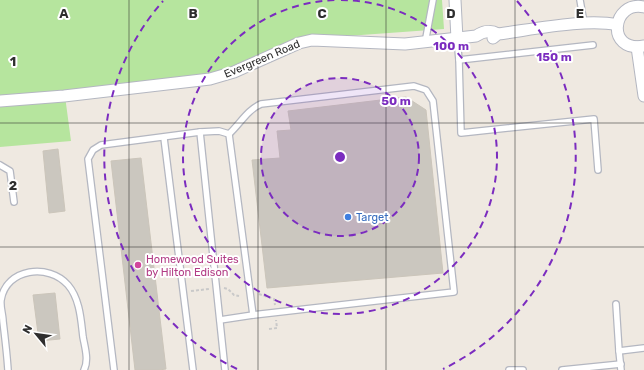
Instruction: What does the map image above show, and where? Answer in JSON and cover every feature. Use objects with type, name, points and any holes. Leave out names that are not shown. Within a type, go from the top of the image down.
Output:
[{"type":"street","points":[[455,0],[457,39]]},
{"type":"street","points":[[644,7],[634,6],[627,8],[618,18],[616,25],[620,38],[624,43],[641,46],[644,96]]},
{"type":"street","name":"Evergreen Road","points":[[0,101],[64,96],[210,79],[234,72],[299,43],[312,40],[392,44],[424,43],[476,36],[482,32],[494,32],[498,34],[584,24],[608,23],[616,25]]},
{"type":"lane","points":[[424,43],[434,0]]},
{"type":"lane","points":[[580,0],[584,24]]},
{"type":"lane","points":[[457,39],[461,133],[594,119],[598,170]]},
{"type":"lane","points":[[459,60],[593,45]]},
{"type":"lane","points":[[220,320],[454,292],[433,101],[426,90],[414,86],[261,104],[252,108],[229,134]]},
{"type":"lane","points":[[114,370],[88,159],[93,150],[101,145],[164,138],[200,132],[219,131],[229,134]]},
{"type":"lane","points":[[200,132],[225,370]]},
{"type":"lane","points":[[229,134],[253,315]]},
{"type":"lane","points":[[164,138],[193,370]]},
{"type":"lane","points":[[0,165],[10,171],[14,202]]},
{"type":"lane","points":[[8,370],[1,301],[5,287],[18,275],[31,271],[45,272],[60,278],[69,286],[79,308],[87,360],[84,370]]},
{"type":"lane","points":[[562,370],[621,367],[616,304]]},
{"type":"lane","points":[[619,351],[644,348]]},
{"type":"lane","points":[[509,370],[523,370]]},
{"type":"path","points":[[223,288],[228,289],[234,295],[240,296]]},
{"type":"path","points":[[191,291],[210,289]]},
{"type":"path","points":[[259,294],[274,299]]},
{"type":"green space","points":[[0,0],[442,0],[444,29],[306,39],[212,79],[65,96],[71,141],[0,147]]},
{"type":"building","name":"Target","points":[[406,97],[426,110],[443,273],[267,288],[252,160],[280,158],[277,131],[291,130],[288,111]]},
{"type":"building","points":[[58,149],[65,211],[49,213],[43,151]]},
{"type":"building","name":"Homewood Suites by Hilton Edison","points":[[141,158],[166,369],[159,370],[135,370],[111,161]]},
{"type":"building","points":[[55,293],[60,339],[39,341],[33,295]]},
{"type":"place","name":"Target","points":[[348,217]]},
{"type":"place","name":"Homewood Suites by Hilton Edison","points":[[138,265]]}]
